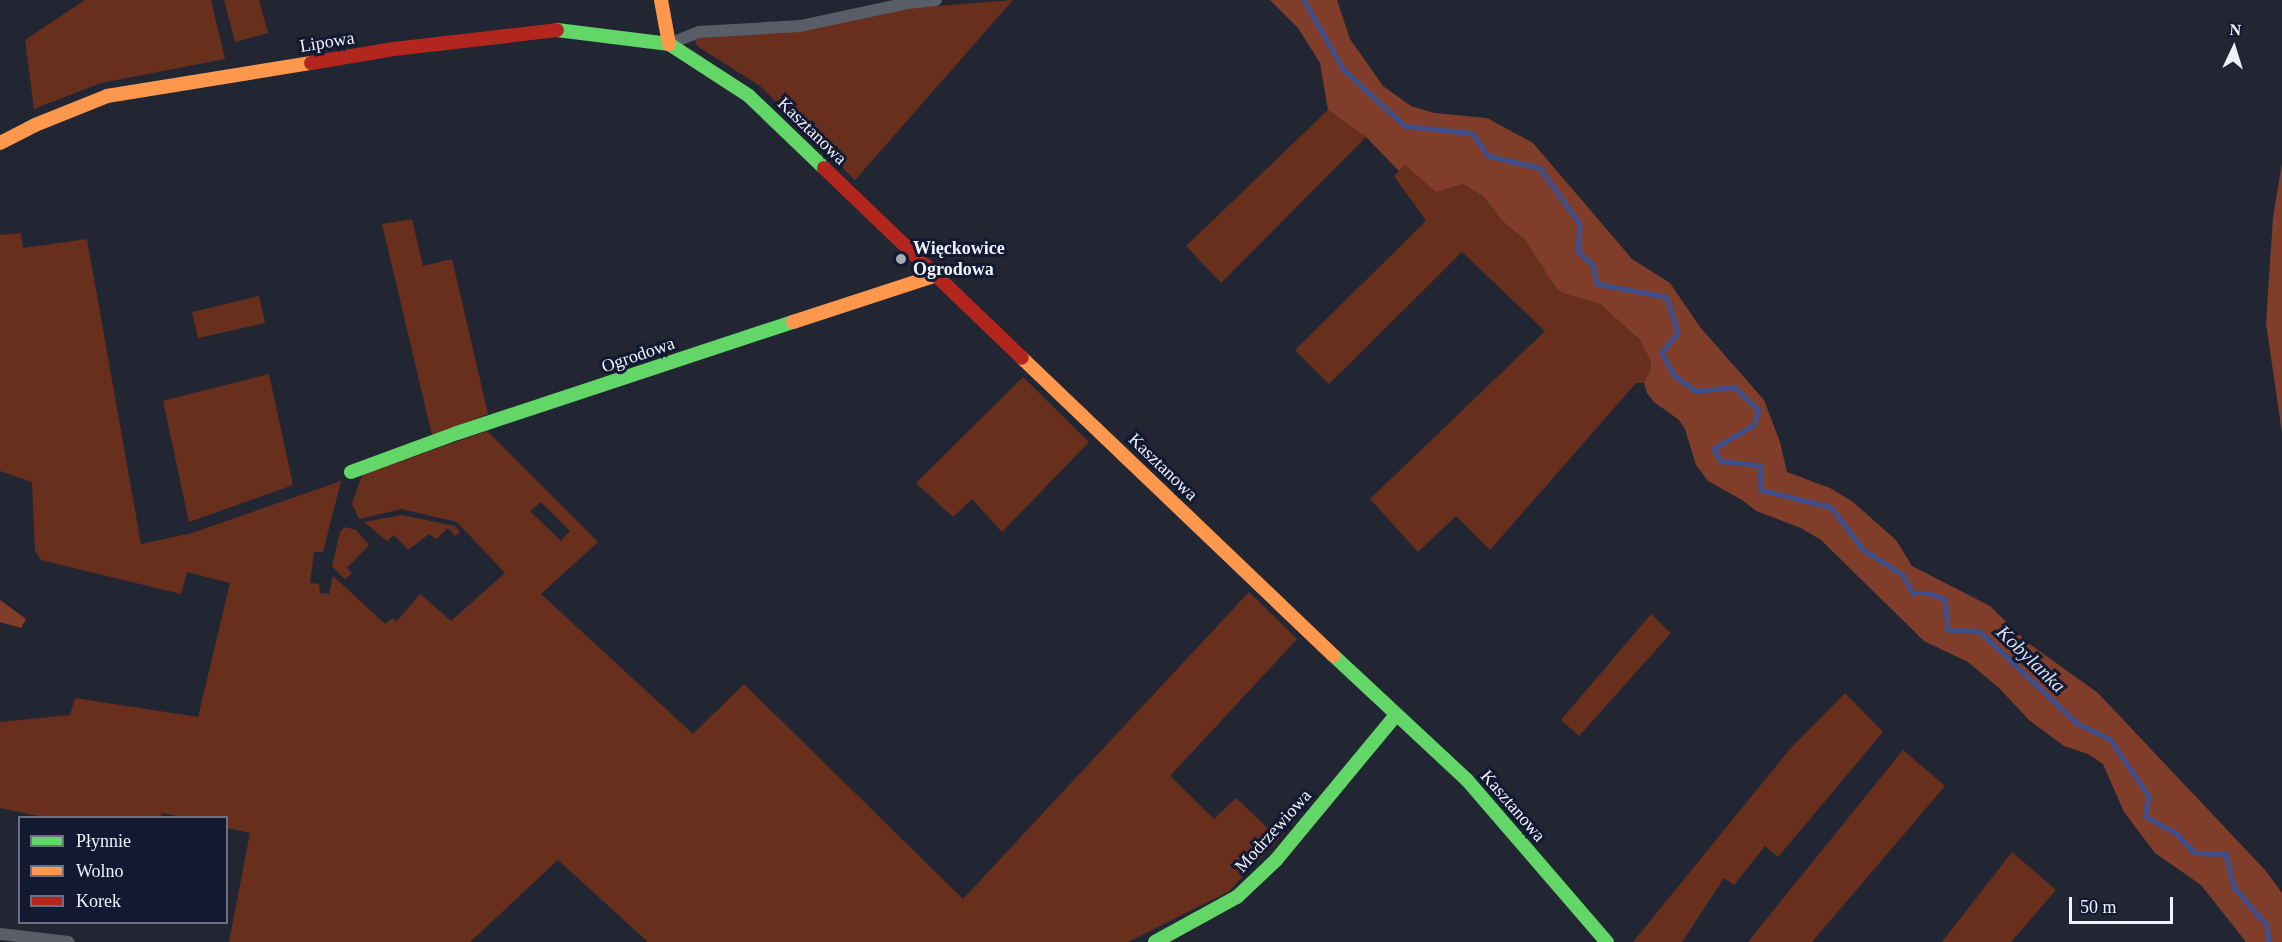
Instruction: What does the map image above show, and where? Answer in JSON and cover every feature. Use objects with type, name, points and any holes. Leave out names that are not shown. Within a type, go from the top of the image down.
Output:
[{"type":"street","points":[[661,0],[669,44],[699,32],[800,26],[908,3],[936,0]]},
{"type":"street","name":"Lipowa","points":[[0,143],[35,125],[107,96],[404,48],[553,29],[669,44]]},
{"type":"street","name":"Kasztanowa","points":[[669,44],[749,96],[1395,716],[1467,780],[1607,942]]},
{"type":"street","name":"Ogrodowa","points":[[351,472],[457,433],[937,274]]},
{"type":"street","name":"Modrzewiowa","points":[[1155,942],[1237,897],[1276,860],[1395,716]]},
{"type":"street","points":[[0,934],[69,942]]},
{"type":"shaded area","points":[[85,0],[211,0],[225,59],[101,83],[34,109],[25,40]]},
{"type":"shaded area","points":[[224,0],[259,0],[268,33],[235,42]]},
{"type":"shaded area","points":[[1013,0],[855,180],[760,86],[697,46],[695,40],[700,37],[910,8]]},
{"type":"shaded area","points":[[1270,0],[1337,0],[1350,39],[1383,86],[1411,106],[1434,113],[1487,118],[1533,143],[1632,259],[1670,283],[1700,327],[1764,400],[1780,442],[1787,472],[1830,488],[1853,502],[1896,540],[1912,566],[1990,606],[2028,643],[2098,693],[2265,870],[2282,893],[2282,942],[2246,942],[2201,885],[2155,853],[2124,812],[2103,764],[2088,754],[2064,746],[2029,720],[1999,688],[1968,662],[1924,641],[1821,540],[1801,528],[1756,511],[1742,500],[1708,481],[1696,465],[1685,429],[1679,420],[1654,402],[1647,393],[1644,383],[1651,368],[1651,362],[1640,340],[1600,304],[1565,294],[1556,288],[1524,239],[1501,220],[1484,197],[1463,184],[1436,192],[1405,165],[1399,171],[1366,137],[1328,110],[1320,63],[1298,28]]},
{"type":"shaded area","points":[[1328,110],[1366,137],[1221,283],[1186,246]]},
{"type":"shaded area","points":[[2282,163],[2282,433],[2266,323],[2273,218]]},
{"type":"shaded area","points":[[1405,164],[1436,192],[1463,184],[1484,197],[1501,220],[1524,239],[1556,288],[1565,294],[1600,304],[1640,340],[1651,362],[1651,368],[1644,383],[1636,383],[1490,550],[1456,516],[1418,552],[1370,499],[1545,331],[1462,252],[1329,384],[1295,350],[1426,221],[1394,176]]},
{"type":"shaded area","points":[[412,219],[423,266],[452,259],[488,414],[432,435],[382,224]]},
{"type":"shaded area","points":[[21,233],[23,248],[87,239],[141,544],[192,533],[341,481],[323,552],[314,552],[310,583],[319,584],[320,593],[329,594],[333,576],[385,624],[393,618],[397,621],[420,594],[451,621],[505,573],[457,522],[402,509],[359,519],[352,504],[362,475],[487,431],[598,542],[541,594],[693,734],[744,684],[963,899],[1249,592],[1297,639],[1170,776],[1214,819],[1236,798],[1279,839],[1228,892],[1128,942],[648,942],[558,860],[470,942],[229,942],[250,833],[228,828],[228,816],[177,816],[162,813],[161,816],[39,816],[0,808],[0,722],[70,715],[75,698],[198,717],[230,583],[187,572],[181,594],[41,560],[35,551],[32,482],[0,471],[0,235]],"holes":[[[541,502],[570,531],[561,541],[530,511]]]},
{"type":"shaded area","points":[[259,296],[265,323],[198,338],[192,312]]},
{"type":"shaded area","points":[[269,374],[293,485],[189,522],[163,401]]},
{"type":"shaded area","points":[[1023,377],[1089,442],[1002,532],[972,499],[953,517],[916,483]]},
{"type":"shaded area","points":[[402,515],[455,526],[460,532],[455,536],[448,528],[436,539],[429,534],[408,550],[394,535],[387,541],[364,522]]},
{"type":"shaded area","points":[[345,527],[356,530],[369,545],[347,568],[352,573],[345,579],[332,566],[340,532]]},
{"type":"shaded area","points":[[0,600],[26,619],[21,628],[0,622]]},
{"type":"shaded area","points":[[1651,614],[1671,633],[1579,736],[1561,720]]},
{"type":"shaded area","points":[[1845,693],[1883,732],[1778,857],[1765,846],[1734,885],[1724,878],[1682,942],[1633,942],[1790,749]]},
{"type":"shaded area","points":[[1903,750],[1945,786],[1812,942],[1748,942]]},
{"type":"shaded area","points":[[2012,852],[2056,890],[2011,942],[1942,942]]},
{"type":"waterway","name":"Kobylanka","points":[[1304,0],[1344,70],[1405,126],[1472,133],[1489,156],[1540,168],[1580,224],[1578,251],[1593,265],[1597,284],[1667,297],[1678,333],[1662,353],[1674,375],[1696,391],[1734,387],[1759,410],[1754,425],[1714,449],[1721,461],[1760,465],[1761,490],[1831,507],[1864,550],[1903,575],[1913,593],[1929,593],[1945,599],[1948,630],[1979,631],[2078,724],[2110,739],[2149,796],[2145,816],[2177,834],[2195,853],[2226,854],[2234,887],[2267,925],[2269,942]]},
{"type":"traffic: fast","points":[[557,30],[669,44],[749,96],[824,168]]},
{"type":"traffic: fast","points":[[351,472],[457,433],[793,322]]},
{"type":"traffic: fast","points":[[1334,656],[1467,780],[1607,942]]},
{"type":"traffic: fast","points":[[1155,942],[1237,897],[1276,860],[1395,716]]},
{"type":"traffic: slow","points":[[661,0],[669,44]]},
{"type":"traffic: slow","points":[[0,143],[35,125],[107,96],[311,63]]},
{"type":"traffic: slow","points":[[793,322],[937,275]]},
{"type":"traffic: slow","points":[[1022,358],[1334,656]]},
{"type":"traffic: jam","points":[[311,63],[394,49],[557,30]]},
{"type":"traffic: jam","points":[[824,168],[1022,358]]},
{"type":"place","name":"Więckowice Ogrodowa","points":[[901,259]]}]
